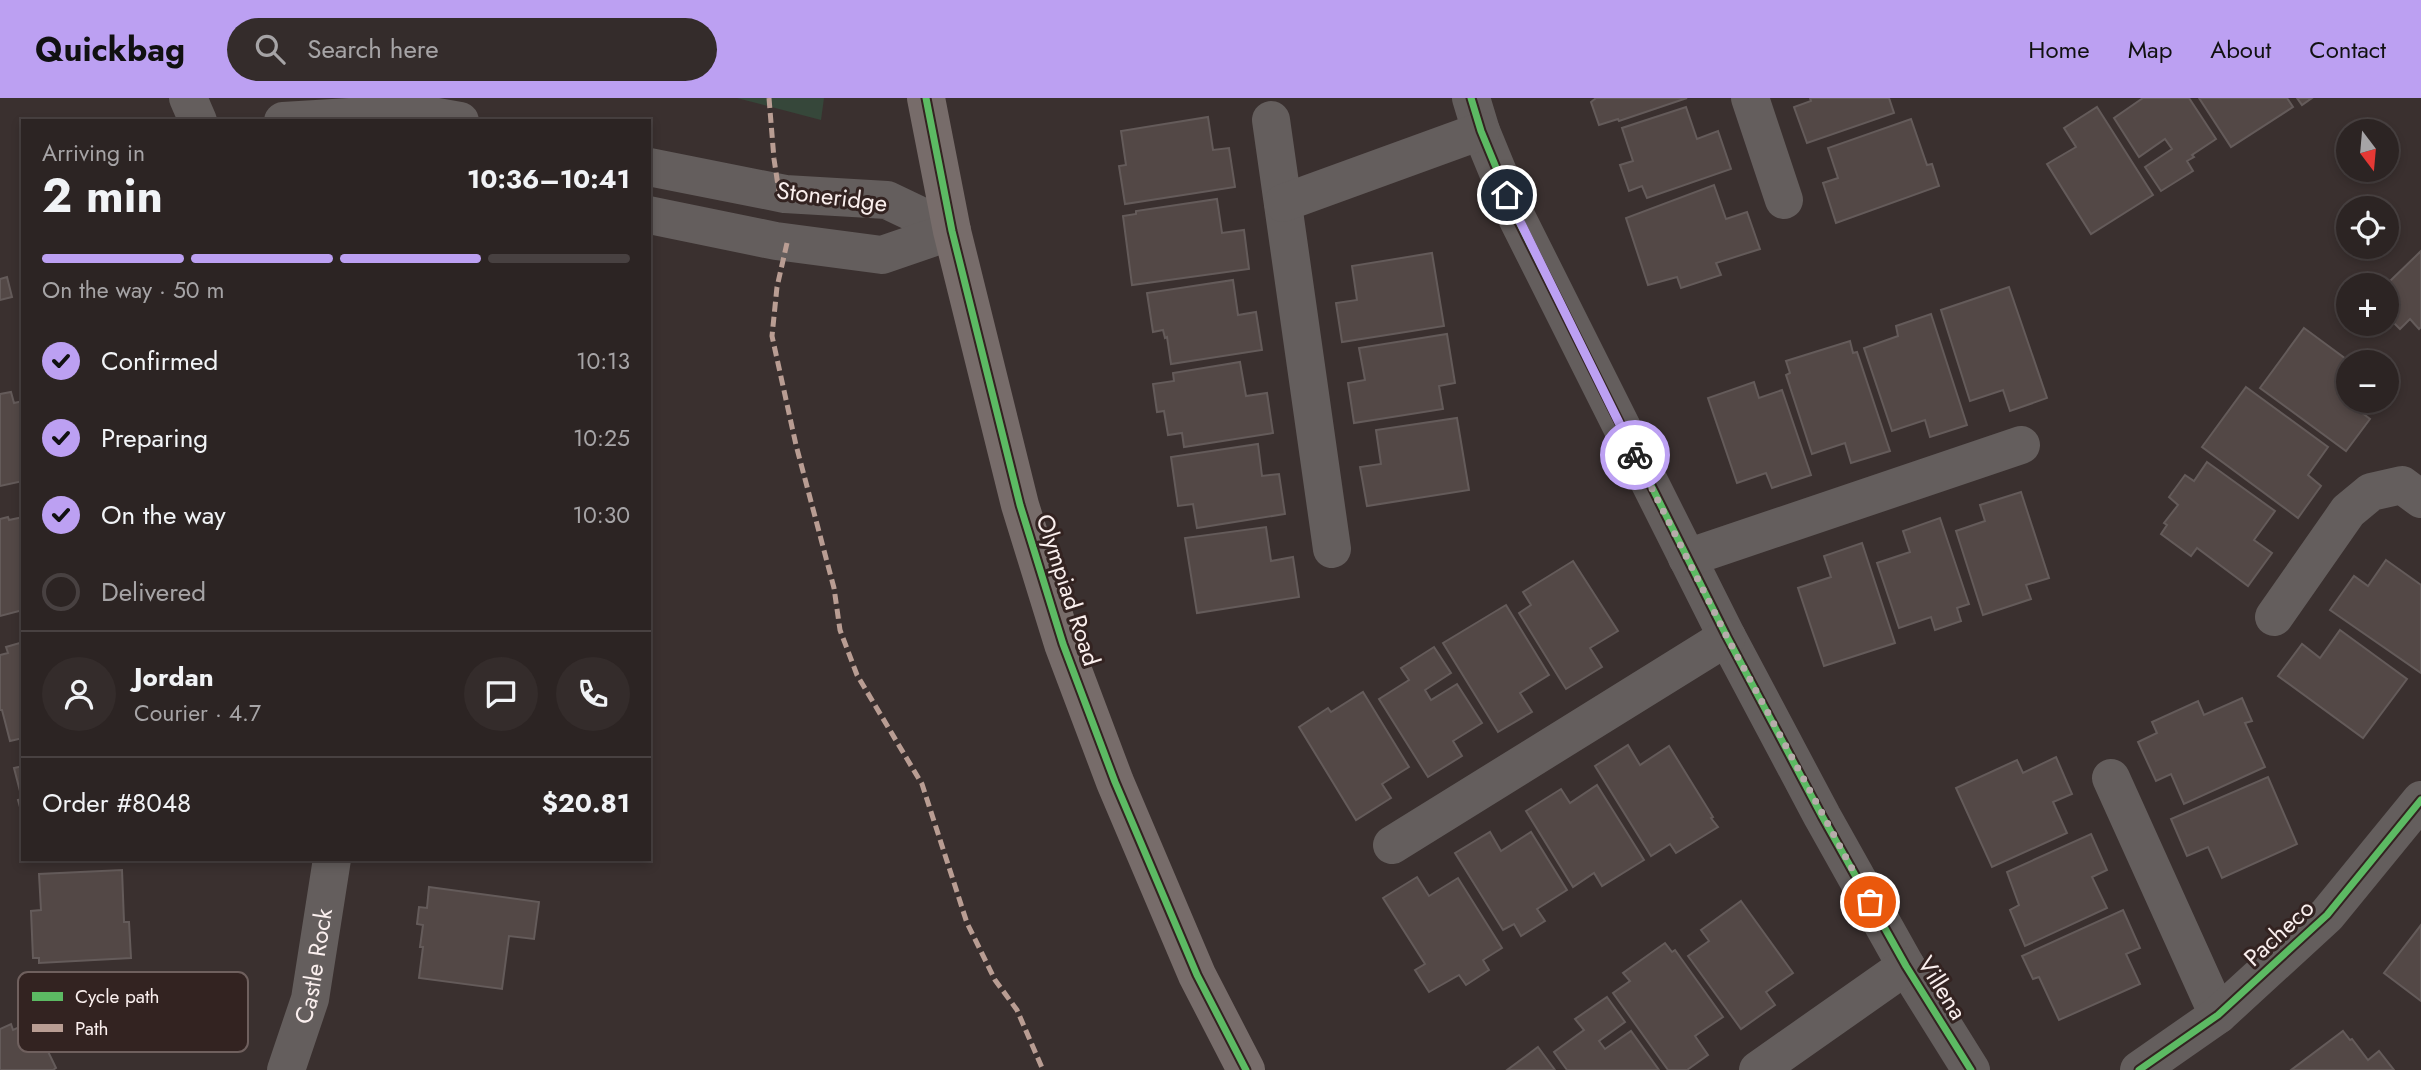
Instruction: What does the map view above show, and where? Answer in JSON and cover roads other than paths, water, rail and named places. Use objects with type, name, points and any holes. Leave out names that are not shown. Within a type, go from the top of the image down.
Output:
[{"type":"main road","name":"Olympiad Road","points":[[926,98],[952,231],[1020,505],[1063,645],[1115,782],[1197,975],[1246,1070]]},
{"type":"street","points":[[188,98],[197,119]]},
{"type":"street","points":[[1750,98],[1784,200]]},
{"type":"street","points":[[341,119],[415,113],[449,119]]},
{"type":"street","points":[[1283,203],[1476,114]]},
{"type":"street","name":"Villena","points":[[1476,114],[1516,216],[1727,637],[1906,966],[1971,1070]]},
{"type":"street","points":[[1271,120],[1332,549]]},
{"type":"street","name":"Stoneridge","points":[[651,167],[779,192],[887,200],[952,231]]},
{"type":"street","points":[[776,241],[779,192]]},
{"type":"street","name":"Stoneridge","points":[[651,215],[776,241],[882,255],[952,231]]},
{"type":"street","points":[[1687,558],[2021,446]]},
{"type":"street","points":[[2274,617],[2347,511],[2363,498],[2371,492],[2402,485],[2421,499]]},
{"type":"street","points":[[1392,845],[1727,637]]},
{"type":"street","points":[[2111,778],[2218,1014]]},
{"type":"street","name":"Pacheco","points":[[2139,1070],[2218,1014],[2327,915],[2419,808]]},
{"type":"street","name":"Castle Rock","points":[[286,1070],[310,999],[331,861]]},
{"type":"street","points":[[1758,1070],[1906,966]]}]
